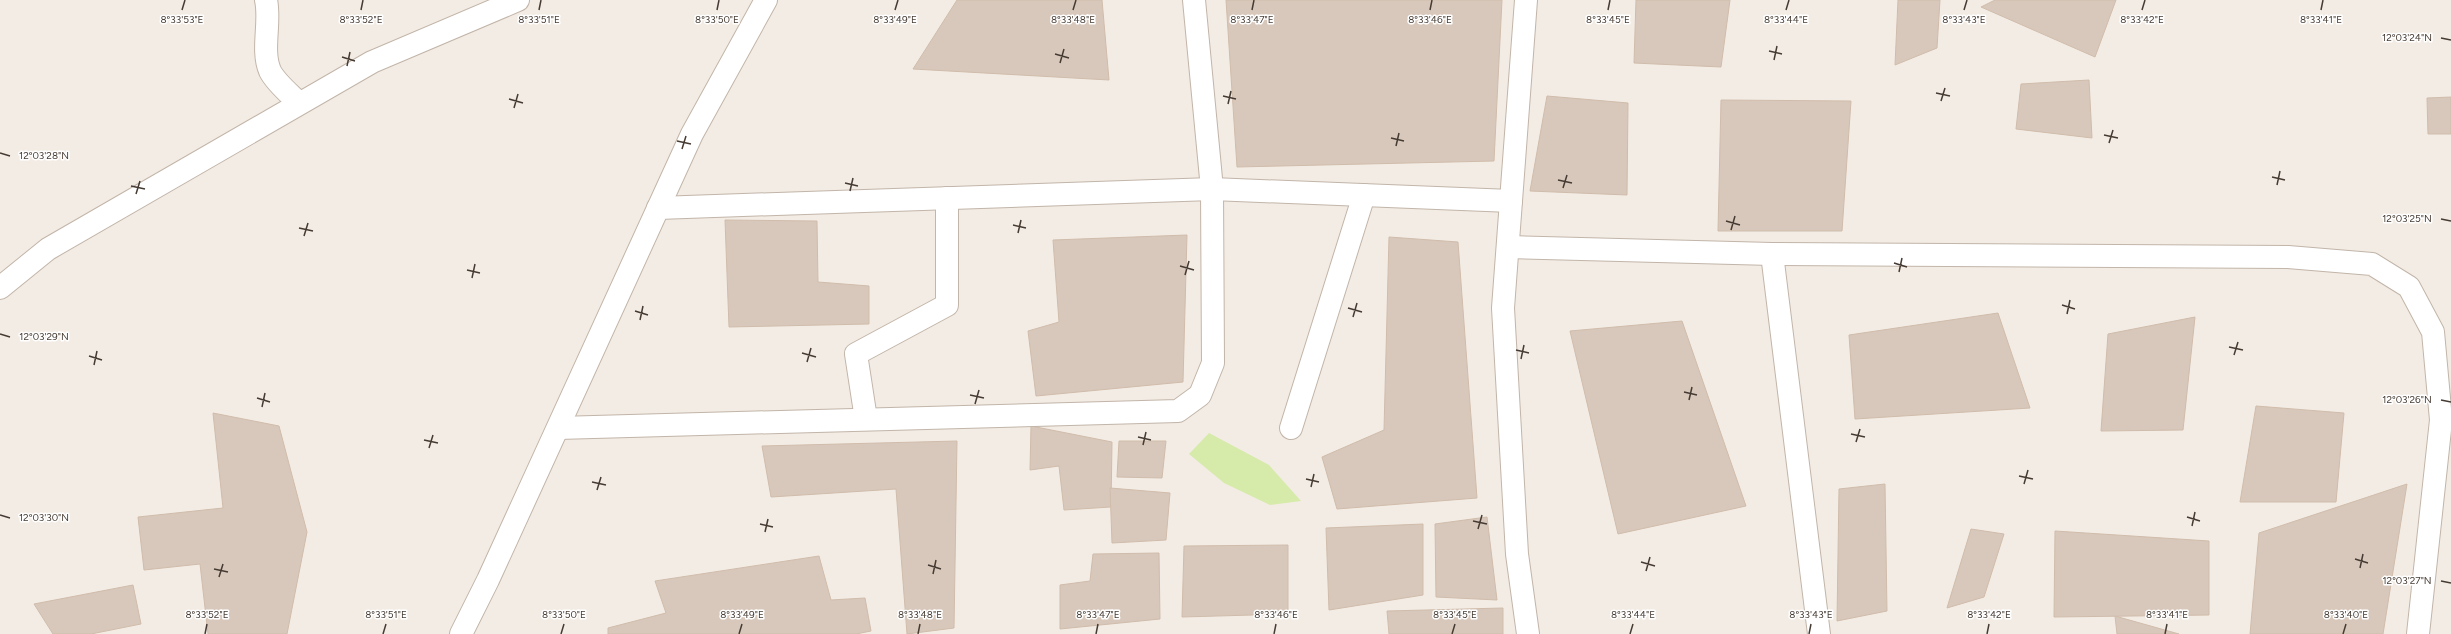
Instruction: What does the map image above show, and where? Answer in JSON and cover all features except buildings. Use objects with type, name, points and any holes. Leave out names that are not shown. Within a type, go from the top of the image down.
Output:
[{"type":"street","points":[[266,0],[268,22],[267,46],[270,71],[299,103]]},
{"type":"street","points":[[0,288],[48,249],[372,62],[518,0]]},
{"type":"street","points":[[461,634],[558,428],[692,134],[766,0]]},
{"type":"street","points":[[558,428],[1178,411],[1200,395],[1213,363],[1212,189],[1194,0]]},
{"type":"street","points":[[1526,0],[1503,308],[1516,554],[1528,634]]},
{"type":"street","points":[[658,208],[1212,189],[1511,201]]},
{"type":"street","points":[[1291,428],[1364,195]]},
{"type":"street","points":[[866,419],[856,354],[947,305],[947,198]]},
{"type":"street","points":[[1508,247],[1772,254],[2288,257],[2372,264],[2408,287],[2433,332],[2441,420],[2418,634]]},
{"type":"street","points":[[1772,254],[1820,634]]},
{"type":"green space","points":[[1209,433],[1269,465],[1301,501],[1270,505],[1224,483],[1189,454]]}]
